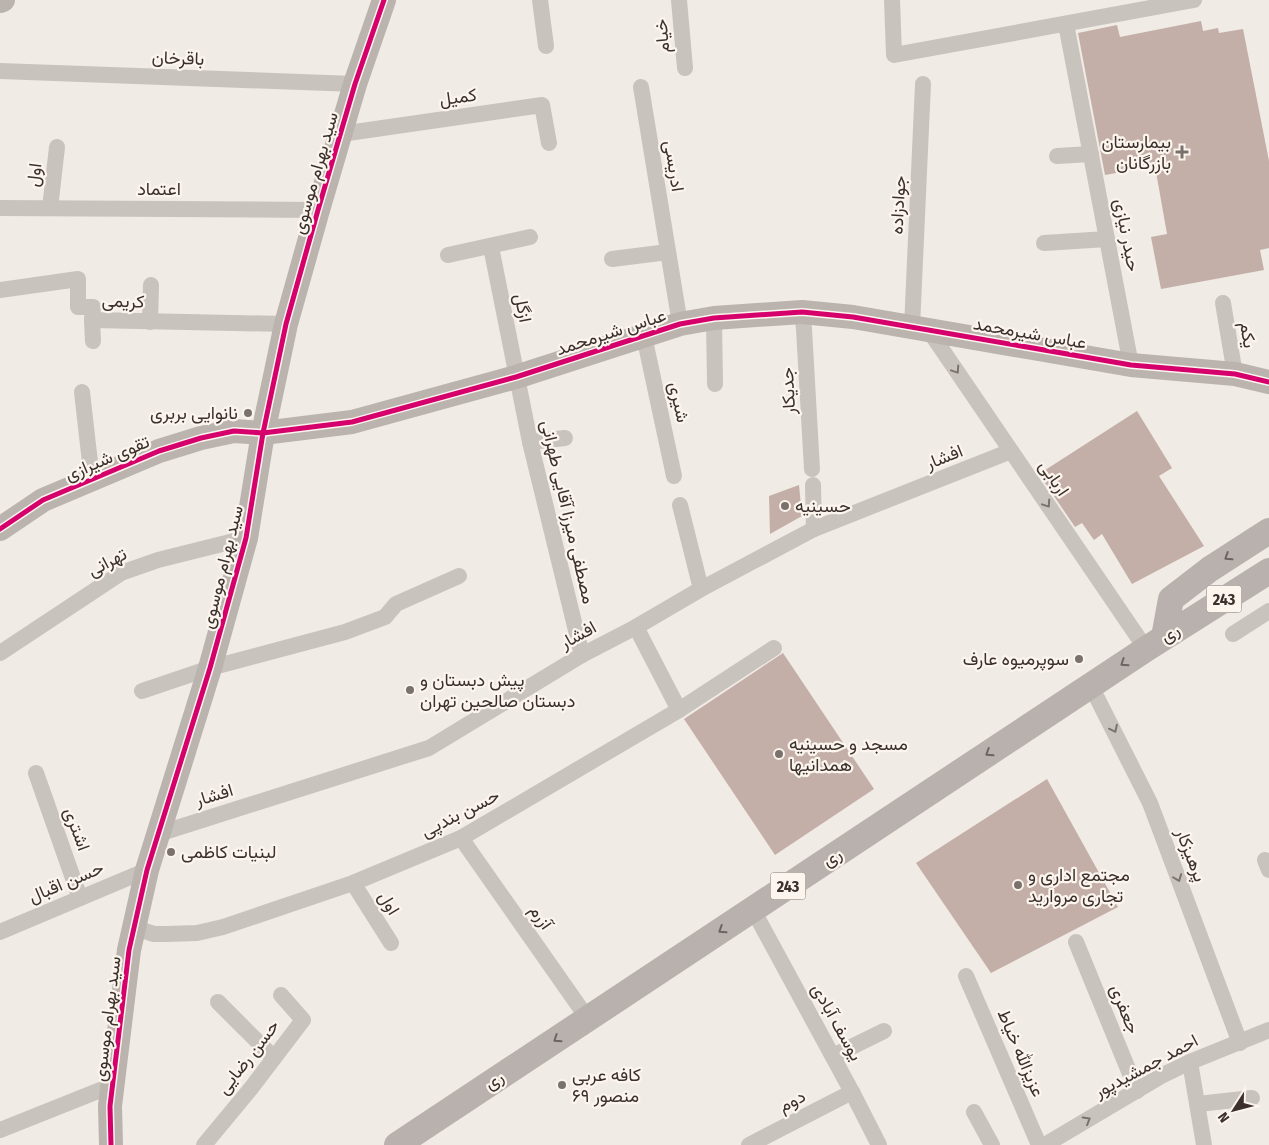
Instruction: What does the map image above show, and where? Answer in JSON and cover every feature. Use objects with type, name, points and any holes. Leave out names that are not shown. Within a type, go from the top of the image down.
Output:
[{"type":"main road","points":[[1163,637],[1172,599],[1210,569],[1269,531]]},
{"type":"main road","name":"ری","points":[[397,1145],[1163,637],[1269,571]]},
{"type":"street","name":"سید بهرام موسوی","points":[[111,1145],[110,1106],[129,950],[147,870],[210,668],[246,538],[263,433],[286,324],[355,84],[384,0]]},
{"type":"street","points":[[540,0],[546,46]]},
{"type":"street","name":"خیام","points":[[679,0],[686,68]]},
{"type":"street","points":[[892,0],[894,55],[1066,24],[1170,2],[1194,0]]},
{"type":"street","name":"حیدر نیازی","points":[[1066,24],[1131,365]]},
{"type":"street","name":"باقرخان","points":[[0,71],[355,84]]},
{"type":"street","name":"جوادزاده","points":[[920,328],[923,84]]},
{"type":"street","name":"ادریسی","points":[[641,87],[680,324]]},
{"type":"street","name":"کمیل","points":[[341,134],[542,105],[549,143]]},
{"type":"street","name":"اول","points":[[50,208],[58,148]]},
{"type":"street","points":[[1057,156],[1091,154]]},
{"type":"street","name":"اعتماد","points":[[0,208],[318,210]]},
{"type":"street","points":[[448,255],[530,237]]},
{"type":"street","points":[[1044,243],[1107,239]]},
{"type":"street","name":"ازگل","points":[[491,247],[516,377]]},
{"type":"street","points":[[612,259],[668,252]]},
{"type":"street","name":"کریمی","points":[[0,290],[78,279],[78,306],[93,307],[92,320],[286,324]]},
{"type":"street","points":[[150,322],[151,285]]},
{"type":"street","name":"یکم","points":[[1223,303],[1235,374]]},
{"type":"street","name":"عباس شیرمحمد","points":[[263,433],[352,422],[516,377],[680,324],[714,318],[802,312],[920,328],[1131,365],[1235,374],[1269,382]]},
{"type":"street","name":"جدیکار","points":[[802,312],[812,469]]},
{"type":"street","points":[[714,318],[716,384]]},
{"type":"street","points":[[92,320],[93,341]]},
{"type":"street","name":"اربابی","points":[[920,328],[1011,451],[1163,637]]},
{"type":"street","name":"شیری","points":[[644,336],[674,476]]},
{"type":"street","name":"مصطفی میرزا آقایی طهرانی","points":[[516,377],[582,655]]},
{"type":"street","points":[[82,392],[92,480]]},
{"type":"street","name":"تقوی شیرازی","points":[[0,529],[43,500],[159,451],[201,438],[234,431],[263,433]]},
{"type":"street","points":[[530,442],[565,438]]},
{"type":"street","name":"افشار","points":[[158,834],[429,748],[582,655],[814,529],[1011,451]]},
{"type":"street","points":[[813,485],[814,529]]},
{"type":"street","points":[[680,505],[701,589]]},
{"type":"street","name":"تهرانی","points":[[0,653],[121,573],[158,560],[246,538]]},
{"type":"street","points":[[142,691],[210,668],[346,632],[385,617],[396,604],[459,576]]},
{"type":"street","points":[[1233,634],[1269,611]]},
{"type":"street","points":[[636,627],[679,710]]},
{"type":"street","name":"حسن بندپی","points":[[135,928],[154,934],[197,933],[223,927],[353,883],[461,838],[679,710],[774,648]]},
{"type":"street","name":"پرهیزکار","points":[[1091,686],[1150,803],[1240,1043]]},
{"type":"street","name":"اشتری","points":[[36,773],[80,898]]},
{"type":"street","name":"آزرم","points":[[461,838],[588,1019]]},
{"type":"street","name":"حسن اقبال","points":[[0,932],[147,870]]},
{"type":"street","name":"اول","points":[[353,883],[391,944]]},
{"type":"street","name":"یوسف آبادی","points":[[758,919],[879,1145]]},
{"type":"street","name":"جعفری","points":[[1076,942],[1137,1091]]},
{"type":"street","name":"عزیزالله خیاط","points":[[966,976],[1039,1145]]},
{"type":"street","name":"حسن رضایی","points":[[204,1145],[252,1087],[303,1020],[281,995]]},
{"type":"street","points":[[218,1002],[274,1058]]},
{"type":"street","name":"احمد جمشیدپور","points":[[1045,1145],[1190,1062],[1269,1030]]},
{"type":"street","points":[[833,1056],[884,1031]]},
{"type":"street","points":[[1190,1062],[1204,1145]]},
{"type":"street","points":[[0,1130],[113,1085]]},
{"type":"street","name":"دوم","points":[[749,1145],[852,1092]]},
{"type":"street","points":[[1198,1104],[1252,1098]]},
{"type":"street","points":[[974,1112],[992,1145]]},
{"type":"building","name":"بیمارستان بازرگانان","points":[[1201,21],[1203,31],[1218,28],[1219,33],[1243,29],[1269,161],[1269,248],[1260,250],[1264,270],[1161,289],[1151,237],[1167,234],[1155,166],[1105,175],[1078,33],[1117,25],[1120,37]]},
{"type":"building","points":[[1137,411],[1172,468],[1159,476],[1204,546],[1132,584],[1102,534],[1094,540],[1082,523],[1075,527],[1039,474]]},
{"type":"building","name":"حسینیه","points":[[799,485],[802,516],[770,534],[769,496]]},
{"type":"building","name":"مسجد و حسینیه همدانیها","points":[[783,653],[874,789],[775,855],[684,719]]},
{"type":"building","name":"مجتمع اداری و تجاری مروارید","points":[[1047,779],[1118,907],[991,973],[916,863]]},
{"type":"cycle path","points":[[111,1145],[110,1106],[129,950],[147,870],[210,668],[246,538],[263,433],[286,324],[355,84],[384,0]]},
{"type":"cycle path","points":[[0,529],[43,500],[159,451],[201,438],[234,431],[263,433],[352,422],[516,377],[680,324],[714,318],[802,312],[853,317],[1131,365],[1235,374],[1269,382]]},
{"type":"place","name":"بیمارستان بازرگانان","points":[[1182,152]]},
{"type":"place","name":"نانوایی بربری","points":[[248,413]]},
{"type":"place","name":"حسینیه","points":[[785,506]]},
{"type":"place","name":"سوپرمیوه عارف","points":[[1079,659]]},
{"type":"place","name":"پیش دبستان و دبستان صالحین تهران","points":[[410,690]]},
{"type":"place","name":"مسجد و حسینیه همدانیها","points":[[779,754]]},
{"type":"place","name":"لبنیات کاظمی","points":[[171,852]]},
{"type":"place","name":"مجتمع اداری و تجاری مروارید","points":[[1018,885]]},
{"type":"place","name":"کافه عربی منصور ۶۹","points":[[562,1085]]}]
